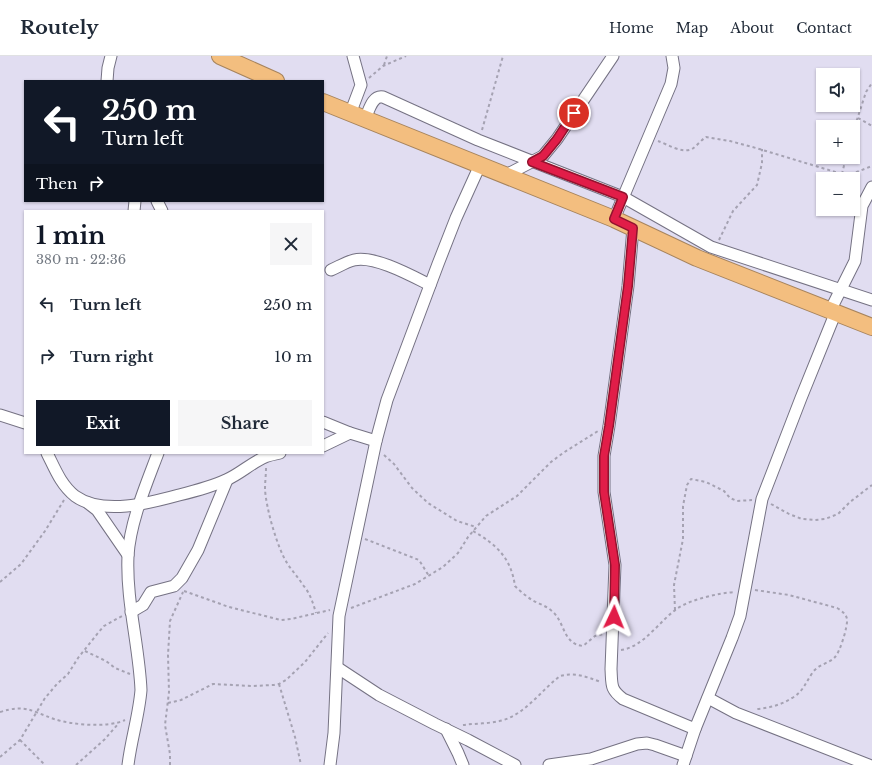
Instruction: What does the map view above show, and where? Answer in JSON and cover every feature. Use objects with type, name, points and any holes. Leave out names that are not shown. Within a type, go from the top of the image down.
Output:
[{"type":"highway","points":[[220,56],[274,80]]},
{"type":"highway","points":[[324,102],[614,219],[697,258],[872,328]]},
{"type":"street","points":[[107,80],[111,56]]},
{"type":"street","points":[[353,56],[361,85],[358,117]]},
{"type":"street","points":[[504,176],[543,156],[557,139],[612,56]]},
{"type":"street","points":[[614,219],[671,84],[674,68],[672,58]]},
{"type":"street","points":[[358,117],[375,99],[380,96],[478,140],[623,197],[711,247],[872,300]]},
{"type":"street","points":[[330,765],[334,733],[340,612],[375,444],[387,400],[430,285],[456,218],[480,165]]},
{"type":"street","points":[[549,765],[590,760],[637,744],[655,745],[684,760],[740,616],[762,499],[832,312],[855,261],[862,206],[872,187]]},
{"type":"street","points":[[633,228],[628,286],[604,456],[603,474],[604,492],[615,565],[611,669],[612,686],[614,692],[623,699],[695,729]]},
{"type":"street","points":[[331,270],[353,260],[362,259],[404,272],[430,285]]},
{"type":"street","points":[[0,415],[24,423]]},
{"type":"street","points":[[324,422],[375,444]]},
{"type":"street","points":[[324,446],[350,433]]},
{"type":"street","points":[[48,454],[66,488],[77,497],[88,502],[105,506],[122,506],[152,502],[199,490],[227,480],[266,454]]},
{"type":"street","points":[[128,765],[140,702],[141,678],[131,612],[128,580],[128,555],[131,534],[158,454]]},
{"type":"street","points":[[131,612],[142,606],[149,595],[154,591],[178,589],[227,480]]},
{"type":"street","points":[[88,502],[97,510],[128,555]]},
{"type":"street","points":[[338,668],[379,695],[515,765]]},
{"type":"street","points":[[708,698],[736,712],[869,765]]},
{"type":"street","points":[[446,729],[463,765]]},
{"type":"path","points":[[383,66],[387,56]]},
{"type":"path","points":[[361,85],[383,66],[406,56]]},
{"type":"path","points":[[478,140],[503,56]]},
{"type":"path","points":[[872,83],[866,92],[858,118],[872,126]]},
{"type":"path","points":[[648,137],[680,150],[689,150],[706,137],[730,141],[835,172]]},
{"type":"path","points":[[711,247],[722,236],[733,211],[757,185],[762,163],[762,150]]},
{"type":"path","points":[[857,172],[872,166]]},
{"type":"path","points":[[170,765],[170,754],[165,725],[170,692],[168,655],[170,621],[178,589],[229,607],[281,620],[316,613],[340,612],[357,606],[415,584],[443,567],[458,553],[476,527],[493,511],[517,496],[551,462],[563,453],[592,434],[609,426]]},
{"type":"path","points":[[375,444],[394,464],[412,488],[428,503],[457,521],[476,527]]},
{"type":"path","points":[[266,454],[266,493],[269,513],[277,540],[288,564],[311,597],[316,613]]},
{"type":"path","points":[[675,610],[674,585],[683,539],[683,506],[687,486],[691,479],[706,482],[724,491],[730,498],[737,501],[762,499],[794,517],[815,520],[838,514],[850,502],[872,485]]},
{"type":"path","points":[[0,582],[21,564],[45,531],[64,499],[66,488]]},
{"type":"path","points":[[473,531],[489,540],[507,559],[513,573],[515,586],[532,600],[543,605],[554,613],[566,636],[572,642],[583,646],[594,636],[613,633]]},
{"type":"path","points":[[356,535],[398,553],[419,560],[429,576]]},
{"type":"path","points":[[612,651],[630,648],[684,604],[716,594],[744,591],[768,591],[837,608],[844,612],[847,620],[843,641],[835,657],[820,665],[813,672],[806,685],[797,695],[778,705],[736,712]]},
{"type":"path","points":[[0,757],[20,740],[46,698],[57,684],[68,674],[78,658],[104,626],[131,612]]},
{"type":"path","points":[[168,703],[181,700],[213,684],[252,686],[279,684],[286,680],[309,657],[340,612]]},
{"type":"path","points":[[85,651],[106,661],[115,668],[141,678]]},
{"type":"path","points":[[446,729],[462,725],[494,722],[508,718],[521,711],[560,676],[575,674],[612,686]]},
{"type":"path","points":[[279,684],[295,737],[301,765]]},
{"type":"path","points":[[0,712],[10,709],[24,708],[56,719],[76,723],[105,724],[120,722],[137,714]]},
{"type":"path","points":[[76,765],[105,739],[120,722]]},
{"type":"path","points":[[20,740],[45,765]]},
{"type":"route","points":[[574,113],[557,139],[543,156],[532,162],[623,197],[614,219],[633,228],[628,286],[604,456],[603,474],[604,492],[615,565],[614,617]]}]
